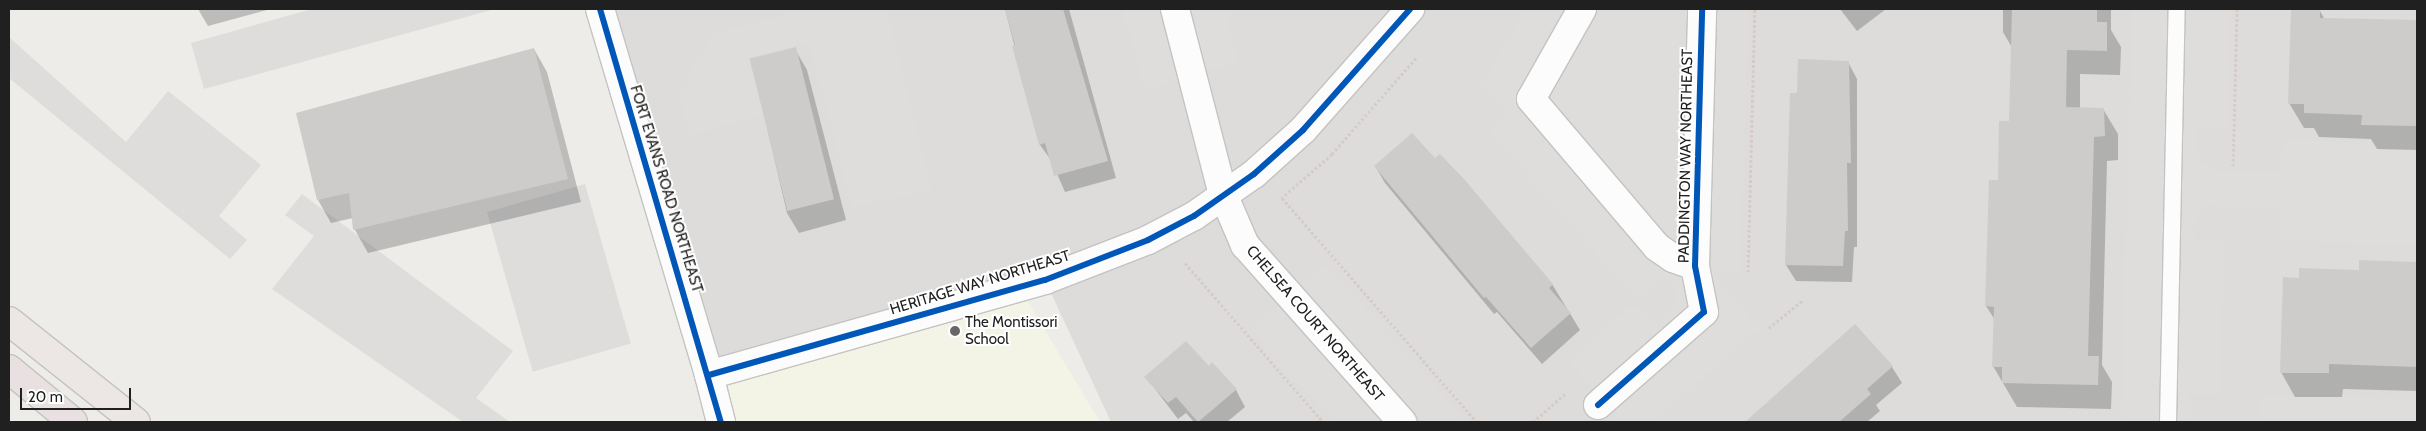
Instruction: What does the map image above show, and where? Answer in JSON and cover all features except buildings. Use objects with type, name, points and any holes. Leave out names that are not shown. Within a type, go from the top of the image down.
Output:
[{"type":"highway","points":[[9,321],[136,422]]},
{"type":"highway","points":[[9,369],[74,422]]},
{"type":"street","name":"FORT EVANS ROAD NORTHEAST","points":[[600,9],[709,375],[721,422]]},
{"type":"street","name":"CHELSEA COURT NORTHEAST","points":[[1175,9],[1223,194],[1245,245],[1402,422]]},
{"type":"street","name":"HERITAGE WAY NORTHEAST","points":[[709,375],[1045,280],[1148,240],[1194,216],[1254,174],[1302,130],[1410,9]]},
{"type":"street","name":"PADDINGTON WAY NORTHEAST","points":[[1582,9],[1531,99],[1657,247],[1673,258],[1695,266]]},
{"type":"street","name":"PADDINGTON WAY NORTHEAST","points":[[1598,406],[1704,312],[1695,266],[1702,9]]},
{"type":"lane","points":[[2168,422],[2177,9]]},
{"type":"path","points":[[1748,272],[1755,9]]},
{"type":"path","points":[[2233,166],[2237,9]]},
{"type":"path","points":[[1416,58],[1332,154],[1282,198],[1477,422]]},
{"type":"path","points":[[1184,263],[1323,422]]},
{"type":"path","points":[[1769,328],[1803,300]]},
{"type":"path","points":[[1533,422],[1568,391]]},
{"type":"shaded area","points":[[312,9],[495,9],[204,89],[191,43]]},
{"type":"shaded area","points":[[609,9],[2417,9],[2417,422],[1111,422],[1045,280],[709,375]]},
{"type":"shaded area","points":[[810,9],[887,9],[932,190],[852,207],[809,42],[749,58],[764,115],[690,135],[678,91],[684,88],[696,59],[717,32]]},
{"type":"shaded area","points":[[1122,9],[1224,9],[1238,61],[1145,90]]},
{"type":"shaded area","points":[[1526,9],[1748,9],[1740,272],[1713,272],[1759,329],[1651,422],[1607,422],[1582,394],[1591,386],[1569,360],[1634,304],[1656,325],[1671,312],[1677,290],[1665,278],[1638,300],[1490,132],[1511,112],[1480,86]]},
{"type":"shaded area","points":[[2132,9],[2230,9],[2227,130],[2196,129],[2195,145],[2200,161],[2213,171],[2280,172],[2283,140],[2417,144],[2417,244],[2280,241],[2280,208],[2207,206],[2193,224],[2195,241],[2224,240],[2220,394],[2187,394],[2195,416],[2204,422],[2121,422]]},
{"type":"shaded area","points":[[9,37],[126,142],[168,91],[261,165],[219,216],[247,240],[230,259],[9,78]]},
{"type":"shaded area","points":[[585,184],[631,344],[533,372],[487,212]]},
{"type":"shaded area","points":[[302,194],[513,351],[476,398],[510,422],[463,422],[272,289],[314,236],[285,215]]},
{"type":"shaded area","points":[[1325,264],[1467,422],[1334,422],[1252,329]]},
{"type":"shaded area","name":"The Montissori School","points":[[1019,287],[1100,422],[725,422],[709,375]]},
{"type":"shaded area","points":[[2262,395],[2417,399],[2417,422],[2259,422]]},
{"type":"cycle path","points":[[600,9],[721,422]]},
{"type":"cycle path","points":[[709,375],[1045,280],[1148,240],[1194,216],[1254,174],[1303,130],[1410,9]]},
{"type":"cycle path","points":[[1598,405],[1704,312],[1695,266],[1702,9]]},
{"type":"place","name":"The Montissori School","points":[[955,331]]}]
